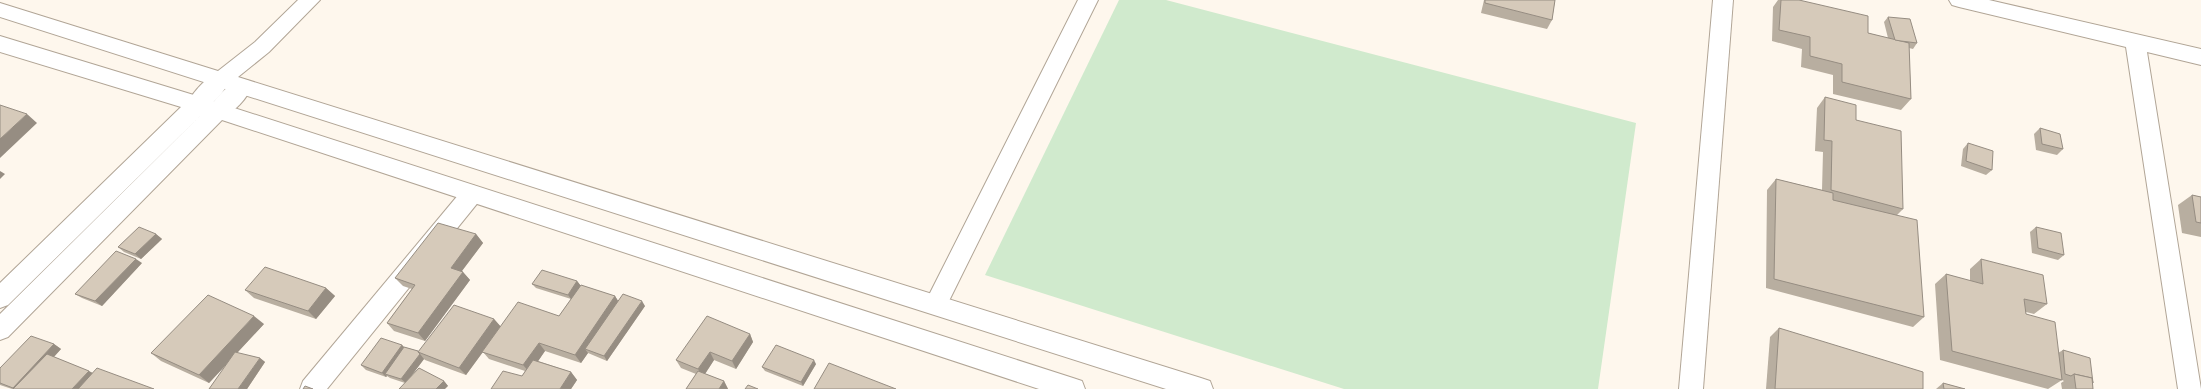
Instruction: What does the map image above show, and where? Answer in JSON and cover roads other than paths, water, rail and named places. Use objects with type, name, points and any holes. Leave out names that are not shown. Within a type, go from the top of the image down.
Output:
[{"type":"street","points":[[0,330],[207,107],[220,80],[262,47],[310,0]]},
{"type":"street","points":[[936,304],[1088,0]]},
{"type":"street","points":[[1691,389],[1724,0]]},
{"type":"street","points":[[1959,0],[2201,57]]},
{"type":"street","points":[[0,10],[936,304],[1201,389]]},
{"type":"street","points":[[2135,41],[2190,389]]},
{"type":"street","points":[[0,44],[207,107],[1073,389]]},
{"type":"street","points":[[0,298],[207,107],[242,87],[262,47]]},
{"type":"street","points":[[312,389],[472,194]]}]
